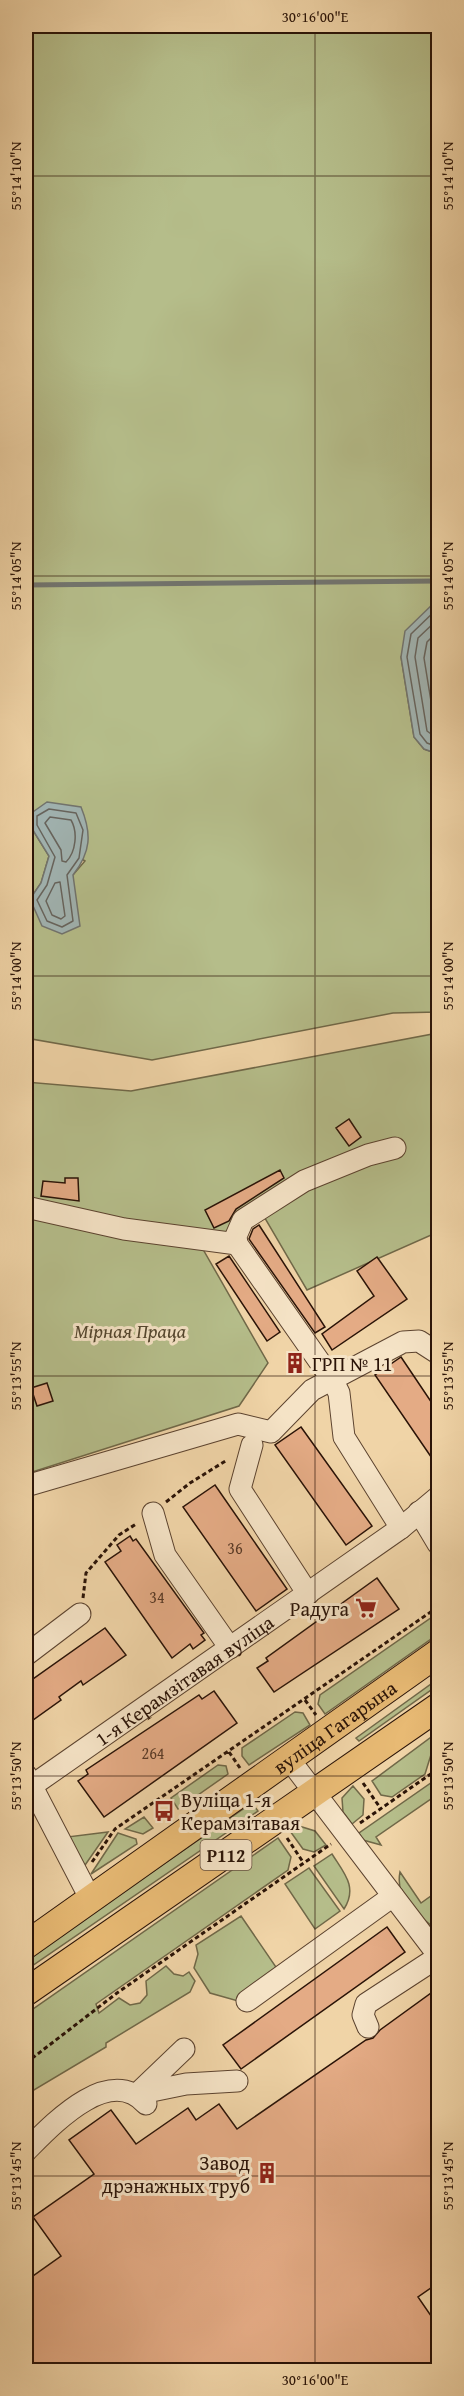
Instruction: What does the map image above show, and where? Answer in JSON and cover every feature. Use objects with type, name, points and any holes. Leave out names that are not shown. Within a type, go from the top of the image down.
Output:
[{"type":"main road","name":"вуліца Гагарына","points":[[26,1945],[86,1889],[289,1759],[326,1730],[438,1653]]},
{"type":"main road","name":"Р112","points":[[26,1992],[438,1707]]},
{"type":"street","points":[[395,1148],[368,1155],[304,1181],[243,1220],[238,1227],[237,1244],[333,1381],[339,1393],[344,1437],[401,1528]]},
{"type":"street","points":[[26,1207],[124,1229],[237,1244]]},
{"type":"street","points":[[26,1485],[238,1424],[271,1432],[312,1390],[333,1381],[403,1342],[419,1341],[438,1353]]},
{"type":"street","points":[[252,1445],[240,1489],[308,1594]]},
{"type":"street","name":"1-я Керамзітавая вуліца","points":[[86,1889],[29,1779],[230,1648],[401,1528],[438,1497]]},
{"type":"street","points":[[419,1512],[438,1544]]},
{"type":"street","points":[[153,1513],[165,1555],[230,1648]]},
{"type":"street","points":[[26,1655],[80,1614]]},
{"type":"street","points":[[289,1759],[438,1956],[366,2004],[363,2015],[368,2027]]},
{"type":"street","points":[[247,2001],[393,1896]]},
{"type":"street","points":[[142,2099],[184,2049]]},
{"type":"street","points":[[26,2151],[59,2119],[92,2096],[123,2091],[142,2099],[186,2084],[237,2081]]},
{"type":"path","points":[[86,1889],[115,1829],[438,1606]]},
{"type":"path","points":[[305,1700],[319,1719]]},
{"type":"path","points":[[229,1752],[243,1773]]},
{"type":"path","points":[[432,1774],[438,1755]]},
{"type":"path","points":[[352,1829],[438,1769]]},
{"type":"path","points":[[360,1779],[381,1809]]},
{"type":"path","points":[[282,1831],[303,1863]]},
{"type":"path","points":[[26,2063],[117,1993],[332,1843]]},
{"type":"green space","points":[[26,26],[438,26],[438,599],[426,612],[401,657],[414,737],[424,749],[438,754],[438,1012],[393,1013],[152,1060],[26,1038]],"holes":[[[31,827],[85,861],[73,875],[30,899],[41,883],[49,856]]]},
{"type":"green space","name":"Мірная Праца","points":[[438,1033],[438,1232],[307,1290],[262,1213],[204,1251],[268,1363],[239,1406],[26,1474],[26,1082],[131,1091]]},
{"type":"green space","points":[[438,1613],[438,1634],[325,1714],[318,1704],[320,1695]]},
{"type":"green space","points":[[438,1679],[438,1685],[359,1741],[356,1738]]},
{"type":"green space","points":[[295,1712],[303,1713],[310,1725],[249,1765],[242,1756],[242,1748]]},
{"type":"green space","points":[[438,1732],[425,1774],[392,1797],[381,1795],[372,1781]]},
{"type":"green space","points":[[218,1765],[226,1766],[228,1774],[178,1809],[171,1798]]},
{"type":"green space","points":[[438,1778],[438,1794],[376,1837],[381,1845],[363,1840],[359,1833]]},
{"type":"green space","points":[[353,1786],[364,1799],[363,1815],[352,1824],[343,1812],[342,1798]]},
{"type":"green space","points":[[252,1803],[258,1811],[26,1970],[26,1959]]},
{"type":"green space","points":[[144,1817],[153,1828],[143,1834],[125,1829]]},
{"type":"green space","points":[[299,1826],[315,1831],[326,1845],[314,1852],[303,1849],[290,1831]]},
{"type":"green space","points":[[108,1832],[83,1868],[67,1837]]},
{"type":"green space","points":[[118,1833],[136,1839],[137,1844],[91,1874]]},
{"type":"green space","points":[[278,1838],[291,1857],[288,1870],[96,2004],[99,2013],[119,1998],[130,2005],[140,2003],[147,1995],[146,1981],[166,1966],[174,1974],[183,1976],[189,1972],[195,1981],[190,1992],[106,2043],[106,2047],[29,2093],[26,2092],[26,2014]]},
{"type":"green space","points":[[332,1854],[345,1874],[350,1887],[350,1894],[344,1909],[314,1866]]},
{"type":"green space","points":[[309,1868],[340,1911],[315,1929],[285,1884]]},
{"type":"green space","points":[[400,1872],[421,1903],[438,1891],[438,1921],[432,1926],[407,1903],[400,1889]]},
{"type":"green space","points":[[241,1916],[278,1970],[238,2001],[210,1993],[194,1968],[198,1954],[196,1945]]},
{"type":"water","points":[[438,599],[438,754],[424,749],[414,737],[401,657],[405,631]]},
{"type":"water","points":[[47,802],[81,807],[88,834],[86,850],[73,875],[80,926],[62,934],[42,926],[30,899],[41,883],[49,856],[31,827],[30,814]]},
{"type":"building","points":[[349,1119],[361,1137],[349,1146],[336,1128]]},
{"type":"building","points":[[280,1170],[284,1178],[236,1209],[229,1221],[214,1228],[205,1210]]},
{"type":"building","points":[[65,1178],[78,1178],[79,1201],[41,1196],[43,1181],[65,1183]]},
{"type":"building","points":[[259,1225],[325,1327],[315,1333],[249,1239],[253,1229]]},
{"type":"building","points":[[229,1256],[280,1332],[267,1341],[216,1264]]},
{"type":"building","points":[[377,1257],[407,1299],[332,1350],[322,1334],[374,1296],[357,1271]]},
{"type":"building","points":[[401,1357],[438,1412],[438,1467],[375,1375]]},
{"type":"building","points":[[47,1383],[53,1401],[37,1406],[31,1388]]},
{"type":"building","points":[[301,1427],[372,1526],[346,1545],[275,1445]]},
{"type":"building","points":[[215,1485],[287,1589],[256,1611],[183,1507]]},
{"type":"building","points":[[130,1536],[133,1541],[136,1539],[204,1633],[201,1635],[205,1640],[193,1649],[190,1644],[172,1658],[105,1562],[121,1551],[117,1545]]},
{"type":"building","points":[[377,1578],[399,1609],[274,1692],[257,1668],[268,1661],[266,1658]]},
{"type":"building","points":[[105,1628],[126,1655],[83,1685],[81,1681],[59,1697],[61,1700],[26,1725],[26,1684]]},
{"type":"building","points":[[214,1691],[237,1723],[104,1817],[78,1781],[88,1774],[86,1770],[199,1695],[202,1699]]},
{"type":"building","points":[[387,1927],[405,1952],[241,2069],[223,2045]]},
{"type":"building","name":"Завод дрэнажных труб","points":[[438,1988],[438,2283],[418,2297],[438,2326],[438,2370],[26,2370],[26,2281],[61,2256],[33,2217],[94,2174],[69,2140],[111,2110],[136,2144],[188,2108],[196,2120],[219,2104],[237,2129],[366,2040],[373,2038],[380,2030]]},
{"type":"waterway","points":[[26,585],[438,581]]},
{"type":"place","name":"ГРП № 11","points":[[295,1363]]},
{"type":"place","name":"Радуга","points":[[366,1608]]},
{"type":"place","name":"Вуліца 1-я Керамзітавая","points":[[164,1811]]},
{"type":"place","name":"Завод дрэнажных труб","points":[[267,2173]]}]
